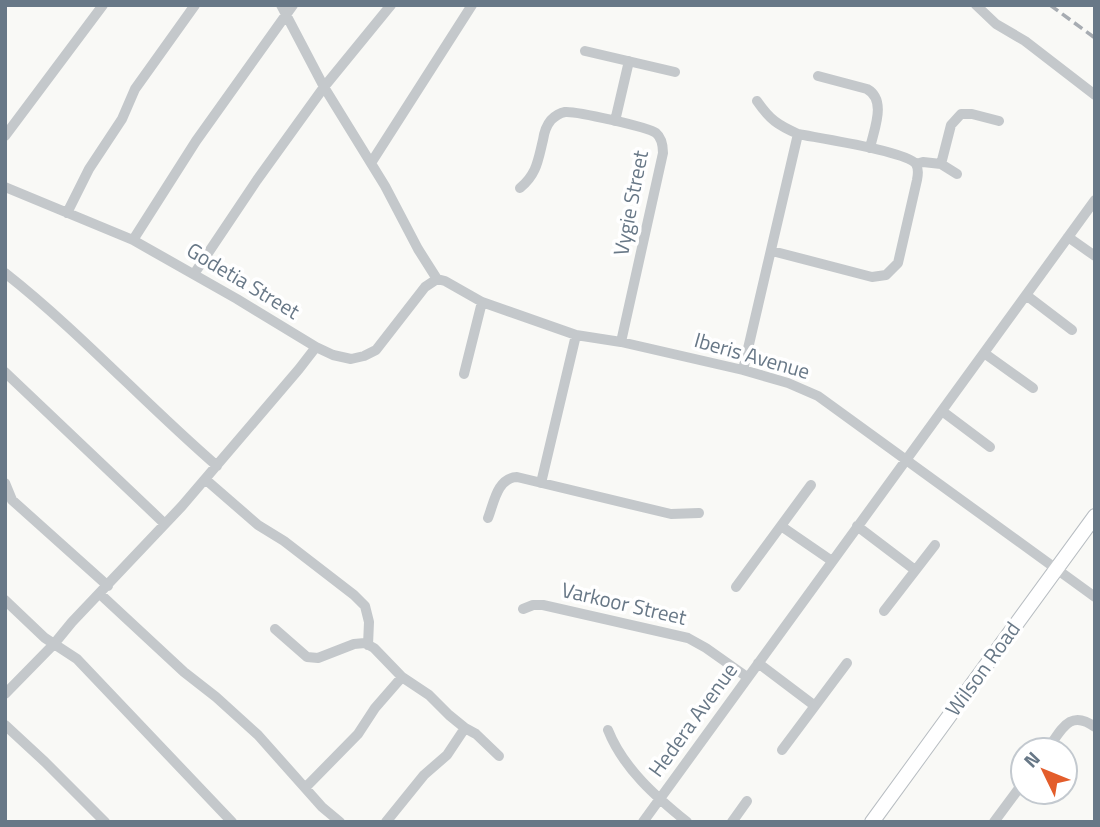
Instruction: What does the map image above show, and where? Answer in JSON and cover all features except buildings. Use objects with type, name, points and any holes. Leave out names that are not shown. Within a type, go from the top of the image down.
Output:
[{"type":"street","points":[[5,136],[103,5]]},
{"type":"street","points":[[67,214],[89,169],[122,119],[135,89],[195,5]]},
{"type":"street","points":[[194,274],[324,87],[391,5]]},
{"type":"street","points":[[371,163],[472,5]]},
{"type":"street","points":[[976,5],[996,24],[1025,41],[1095,94]]},
{"type":"street","points":[[287,9],[324,87],[385,186],[437,279]]},
{"type":"street","points":[[133,240],[196,141],[287,9]]},
{"type":"street","points":[[585,51],[675,72]]},
{"type":"street","points":[[615,121],[629,61]]},
{"type":"street","points":[[818,76],[874,93],[878,107],[870,148]]},
{"type":"street","points":[[757,101],[767,116],[798,134],[870,148],[908,159],[916,164],[919,172],[898,263],[886,275],[872,277],[772,251]]},
{"type":"street","name":"Vygie Street","points":[[520,188],[530,180],[536,169],[545,130],[554,117],[568,112],[652,130],[658,135],[663,146],[621,342]]},
{"type":"street","points":[[941,164],[951,125],[958,116],[971,114],[999,121]]},
{"type":"street","points":[[743,370],[798,134]]},
{"type":"street","points":[[916,164],[941,164],[957,174]]},
{"type":"street","name":"Godetia Street","points":[[5,187],[133,240],[316,347],[351,359],[376,350],[425,287],[437,279]]},
{"type":"street","name":"Hedera Avenue","points":[[643,822],[1095,200]]},
{"type":"street","points":[[1068,237],[1095,256]]},
{"type":"street","points":[[5,273],[42,302],[217,466]]},
{"type":"street","name":"Iberis Avenue","points":[[437,279],[482,302],[576,335],[621,342],[743,370],[788,383],[818,396],[1095,597]]},
{"type":"street","points":[[1026,295],[1072,330]]},
{"type":"street","points":[[464,374],[482,302]]},
{"type":"street","points":[[541,483],[576,335]]},
{"type":"street","points":[[5,694],[217,466],[316,347]]},
{"type":"street","points":[[984,353],[1033,388]]},
{"type":"street","points":[[5,372],[165,524]]},
{"type":"street","points":[[942,411],[990,447]]},
{"type":"street","points":[[488,519],[505,481],[517,477],[671,514],[699,513]]},
{"type":"street","points":[[205,479],[258,525],[284,541],[365,606],[369,622],[368,645]]},
{"type":"street","points":[[736,587],[811,485]]},
{"type":"street","points":[[6,489],[12,500],[184,672],[258,735],[322,807],[340,822]]},
{"type":"street","name":"Wilson Road","points":[[872,822],[1095,516]]},
{"type":"street","points":[[781,526],[832,561]]},
{"type":"street","points":[[857,526],[915,570]]},
{"type":"street","points":[[884,611],[934,545]]},
{"type":"street","points":[[5,600],[45,638],[76,659],[232,822]]},
{"type":"street","name":"Varkoor Street","points":[[523,609],[543,605],[688,638],[747,677]]},
{"type":"street","points":[[275,629],[307,657],[318,659],[354,644],[365,643],[374,648],[402,677],[429,695],[449,715],[499,755]]},
{"type":"street","name":"Hedera Avenue","points":[[758,663],[815,706]]},
{"type":"street","points":[[782,750],[846,663]]},
{"type":"street","points":[[305,788],[358,734],[375,708],[402,677]]},
{"type":"street","points":[[1057,736],[1072,720],[1080,719],[1095,727]]},
{"type":"street","points":[[5,725],[105,822]]},
{"type":"street","points":[[386,822],[424,775],[447,755],[465,728]]},
{"type":"street","points":[[608,730],[621,756],[659,799]]},
{"type":"street","name":"Hedera Avenue","points":[[659,799],[688,822]]},
{"type":"street","points":[[732,822],[747,801]]},
{"type":"street","points":[[995,822],[1009,802]]},
{"type":"railway","points":[[1050,5],[1095,38]]}]
